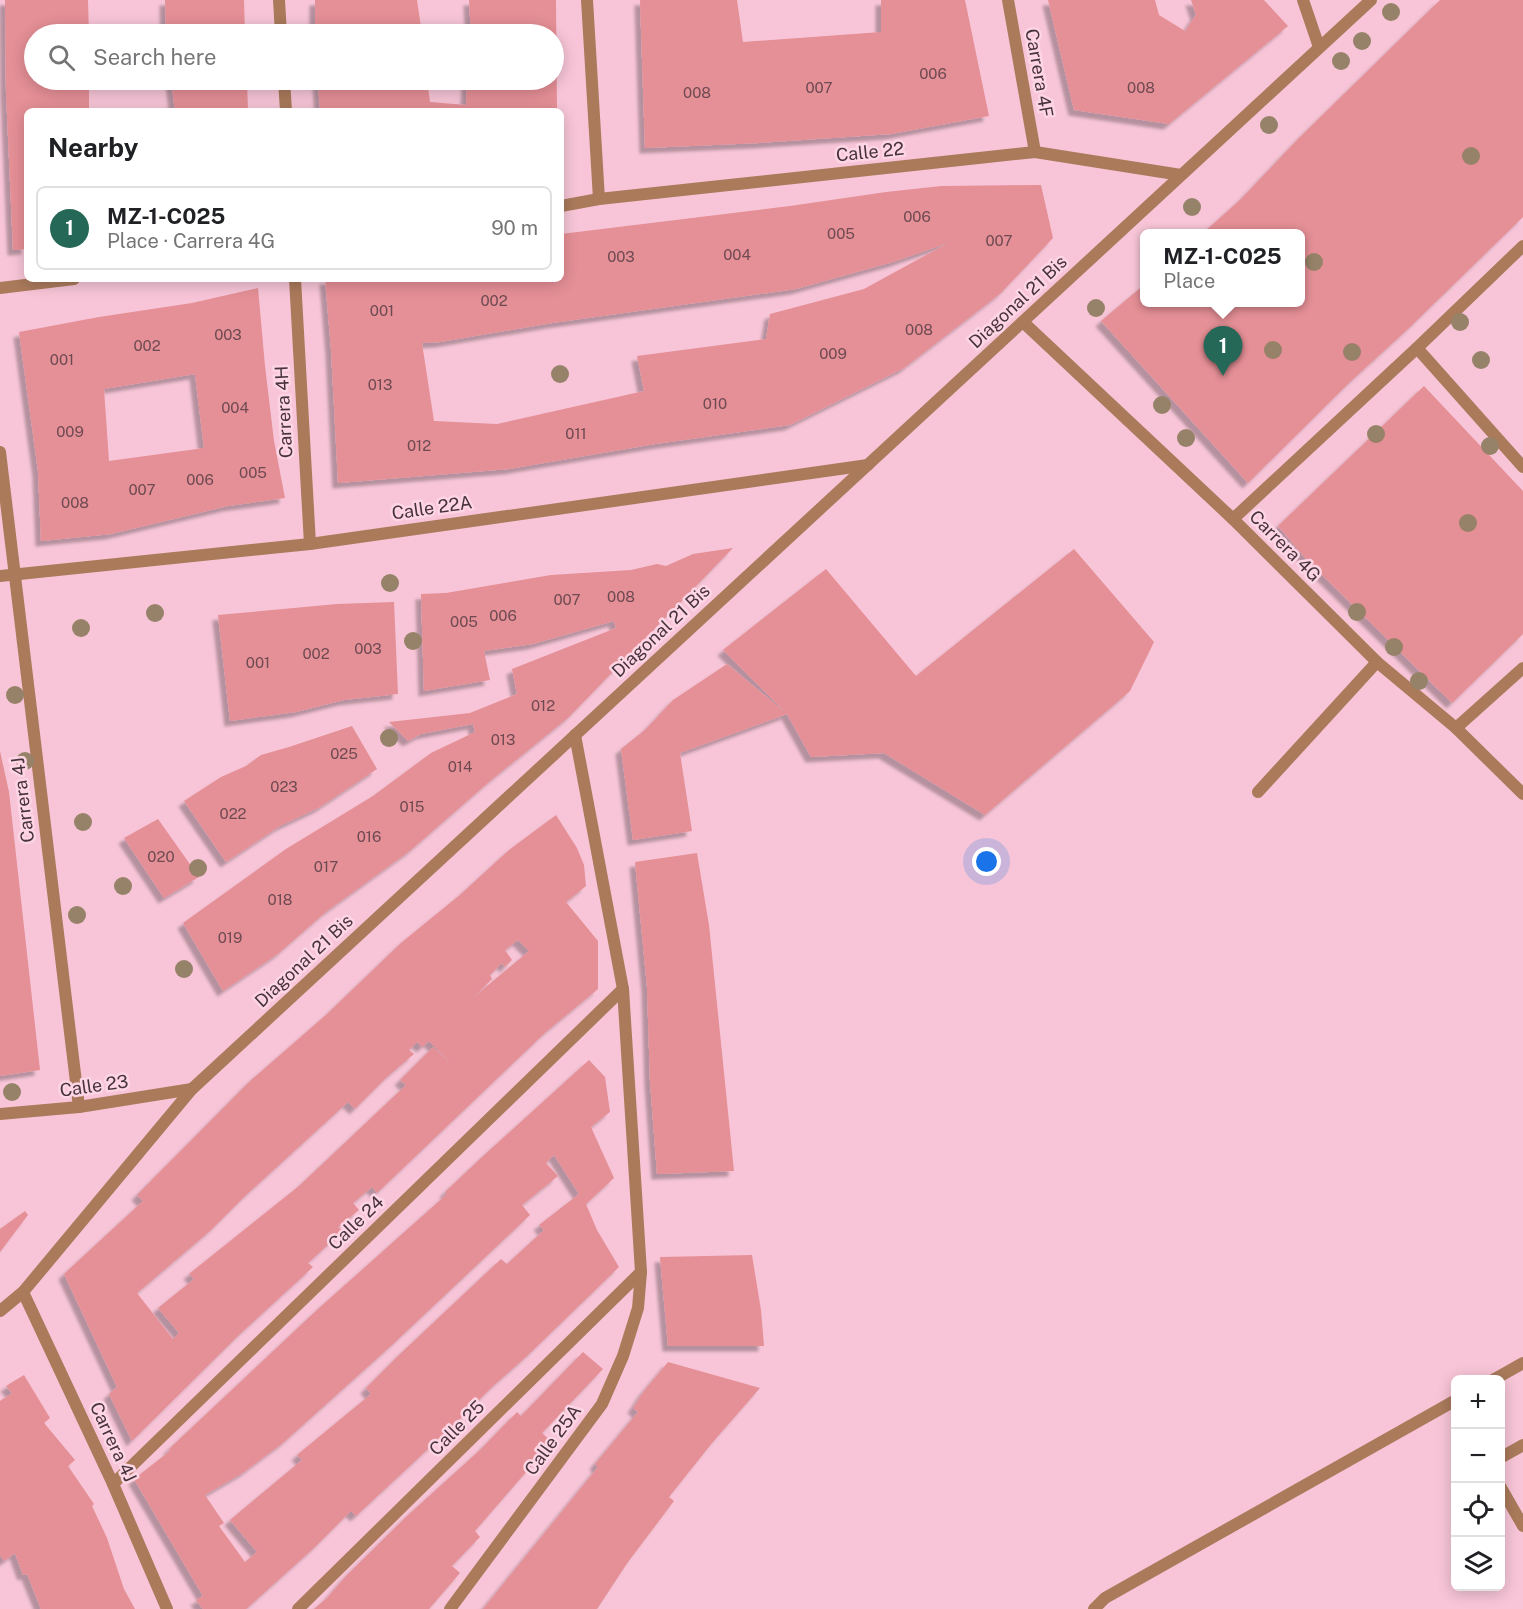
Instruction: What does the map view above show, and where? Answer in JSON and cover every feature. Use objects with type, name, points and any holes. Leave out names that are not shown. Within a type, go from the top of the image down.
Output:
[{"type":"street","points":[[279,0],[280,24]]},
{"type":"street","points":[[587,0],[599,199]]},
{"type":"street","name":"Carrera 4F","points":[[1008,0],[1035,152]]},
{"type":"street","points":[[1303,0],[1319,47]]},
{"type":"street","name":"Diagonal 21 Bis","points":[[0,1311],[23,1292],[192,1089],[1371,0]]},
{"type":"street","points":[[285,90],[286,108]]},
{"type":"street","name":"Calle 22","points":[[564,205],[599,199],[1035,152],[1181,175]]},
{"type":"street","points":[[1233,519],[1523,246]]},
{"type":"street","points":[[0,288],[49,282]]},
{"type":"street","name":"Carrera 4H","points":[[295,282],[310,544]]},
{"type":"street","name":"Carrera 4G","points":[[1023,322],[1233,519],[1377,662],[1456,728],[1523,794]]},
{"type":"street","points":[[1417,348],[1523,467]]},
{"type":"street","name":"Carrera 4J","points":[[0,452],[79,1107]]},
{"type":"street","name":"Calle 22A","points":[[0,576],[310,544],[868,465]]},
{"type":"street","points":[[1258,792],[1377,662]]},
{"type":"street","points":[[1456,728],[1523,668]]},
{"type":"street","name":"Calle 25A","points":[[450,1609],[602,1404],[623,1356],[638,1308],[641,1272],[623,989],[575,735]]},
{"type":"street","name":"Calle 24","points":[[113,1484],[623,989]]},
{"type":"street","name":"Calle 23","points":[[0,1114],[79,1107],[192,1089]]},
{"type":"street","name":"Calle 25","points":[[298,1609],[641,1272]]},
{"type":"street","name":"Carrera 4J","points":[[23,1292],[113,1484],[168,1609]]},
{"type":"street","points":[[1502,1375],[1523,1363]]},
{"type":"street","points":[[1094,1609],[1105,1598],[1451,1406]]},
{"type":"street","points":[[1505,1455],[1523,1445]]},
{"type":"street","points":[[1505,1495],[1523,1526]]},
{"type":"building","points":[[5,0],[88,0],[89,24],[24,24],[24,90],[89,90],[89,108],[24,108],[24,249],[13,250],[6,91]]},
{"type":"building","points":[[165,0],[244,0],[245,24],[166,24]]},
{"type":"building","points":[[315,0],[417,0],[421,24],[315,24]]},
{"type":"building","points":[[469,0],[556,0],[556,24],[470,24]]},
{"type":"building","points":[[640,0],[737,0],[743,42],[881,32],[881,0],[965,0],[989,116],[891,134],[645,148]]},
{"type":"building","points":[[1048,0],[1155,0],[1159,15],[1185,31],[1196,15],[1191,0],[1264,0],[1288,26],[1169,124],[1074,110]]},
{"type":"building","points":[[1440,0],[1523,0],[1523,217],[1248,483],[1101,321],[1140,288],[1140,307],[1305,307],[1305,229],[1208,229],[1242,198],[1299,138]]},
{"type":"building","points":[[172,90],[247,90],[248,108],[175,108]]},
{"type":"building","points":[[319,90],[428,90],[430,102],[466,105],[467,90],[557,90],[557,108],[320,108]]},
{"type":"building","points":[[1041,185],[1053,238],[1001,293],[904,368],[790,425],[655,444],[509,469],[338,483],[325,282],[564,282],[564,234],[941,186]],"holes":[[[948,243],[864,289],[770,314],[766,339],[637,356],[644,391],[497,424],[434,421],[422,343],[796,289],[893,262]]]},
{"type":"building","points":[[258,288],[274,441],[285,498],[228,506],[111,534],[41,541],[38,471],[19,332],[192,303]],"holes":[[[195,374],[204,448],[109,461],[104,389]]]},
{"type":"building","points":[[1424,386],[1523,491],[1523,634],[1452,703],[1306,559],[1278,526]]},
{"type":"building","points":[[733,548],[569,717],[490,781],[411,850],[327,911],[279,953],[223,991],[183,923],[286,849],[373,796],[431,753],[475,732],[473,724],[421,734],[408,741],[389,722],[470,713],[517,694],[512,669],[616,628],[614,621],[533,644],[484,651],[490,680],[424,691],[421,594],[446,593],[551,575],[631,570],[657,564],[666,566],[693,554]]},
{"type":"building","points":[[1074,549],[1154,642],[1130,691],[985,815],[884,753],[811,757],[787,714],[723,650],[826,569],[916,676]]},
{"type":"building","points":[[394,602],[398,694],[344,700],[296,712],[230,721],[218,615],[337,604]]},
{"type":"building","points":[[727,664],[787,714],[680,753],[692,831],[633,840],[621,749],[646,729],[673,700]]},
{"type":"building","points":[[352,726],[377,769],[320,807],[280,826],[226,862],[184,801],[261,755]]},
{"type":"building","points":[[0,751],[9,792],[40,1070],[0,1076]]},
{"type":"building","points":[[556,815],[577,848],[584,865],[586,886],[566,902],[598,941],[598,989],[547,1031],[377,1193],[372,1187],[353,1203],[359,1210],[338,1227],[343,1231],[308,1263],[313,1267],[241,1333],[132,1441],[109,1394],[117,1387],[64,1274],[143,1201],[137,1195],[250,1081],[327,1014],[401,943],[461,894],[509,850]],"holes":[[[518,940],[529,951],[474,997],[492,979],[490,975],[502,963],[505,967],[512,960],[505,950]],[[429,1041],[454,1066],[433,1047],[400,1080],[406,1085],[299,1186],[189,1274],[194,1279],[158,1308],[179,1333],[173,1339],[137,1293],[211,1230],[348,1102],[355,1109],[414,1054],[409,1050],[417,1042],[422,1047]]]},
{"type":"building","points":[[158,819],[199,877],[164,898],[124,838]]},
{"type":"building","points":[[697,853],[709,925],[734,1171],[657,1174],[650,1081],[647,987],[635,862]]},
{"type":"building","points":[[589,1060],[605,1077],[610,1112],[591,1127],[614,1178],[586,1204],[597,1230],[619,1267],[356,1516],[351,1511],[246,1609],[203,1609],[196,1600],[203,1596],[134,1479],[170,1451],[169,1449],[318,1309],[447,1194],[445,1192]],"holes":[[[554,1155],[579,1194],[539,1225],[544,1230],[507,1264],[501,1259],[366,1388],[371,1394],[297,1455],[302,1460],[230,1520],[257,1552],[245,1562],[219,1526],[224,1523],[205,1495],[244,1472],[284,1442],[393,1344],[530,1215],[522,1205],[558,1176],[546,1163]]]},
{"type":"building","points":[[25,1211],[28,1215],[0,1252],[0,1229]]},
{"type":"building","points":[[752,1255],[764,1346],[668,1346],[660,1257]]},
{"type":"building","points":[[583,1352],[603,1369],[542,1433],[552,1442],[475,1531],[480,1537],[452,1566],[460,1573],[429,1609],[314,1609],[407,1516],[481,1449],[517,1412],[521,1416]]},
{"type":"building","points":[[668,1362],[760,1388],[669,1497],[674,1501],[628,1562],[597,1609],[483,1609],[598,1467],[595,1464],[638,1412],[633,1408]]},
{"type":"building","points":[[24,1375],[50,1418],[44,1423],[75,1460],[68,1466],[94,1504],[92,1506],[107,1538],[124,1589],[135,1609],[41,1609],[27,1574],[23,1575],[15,1553],[4,1561],[0,1555],[0,1401],[12,1393],[6,1386]]},
{"type":"place","name":"MZ-1-C025","points":[[1223,376]]}]
